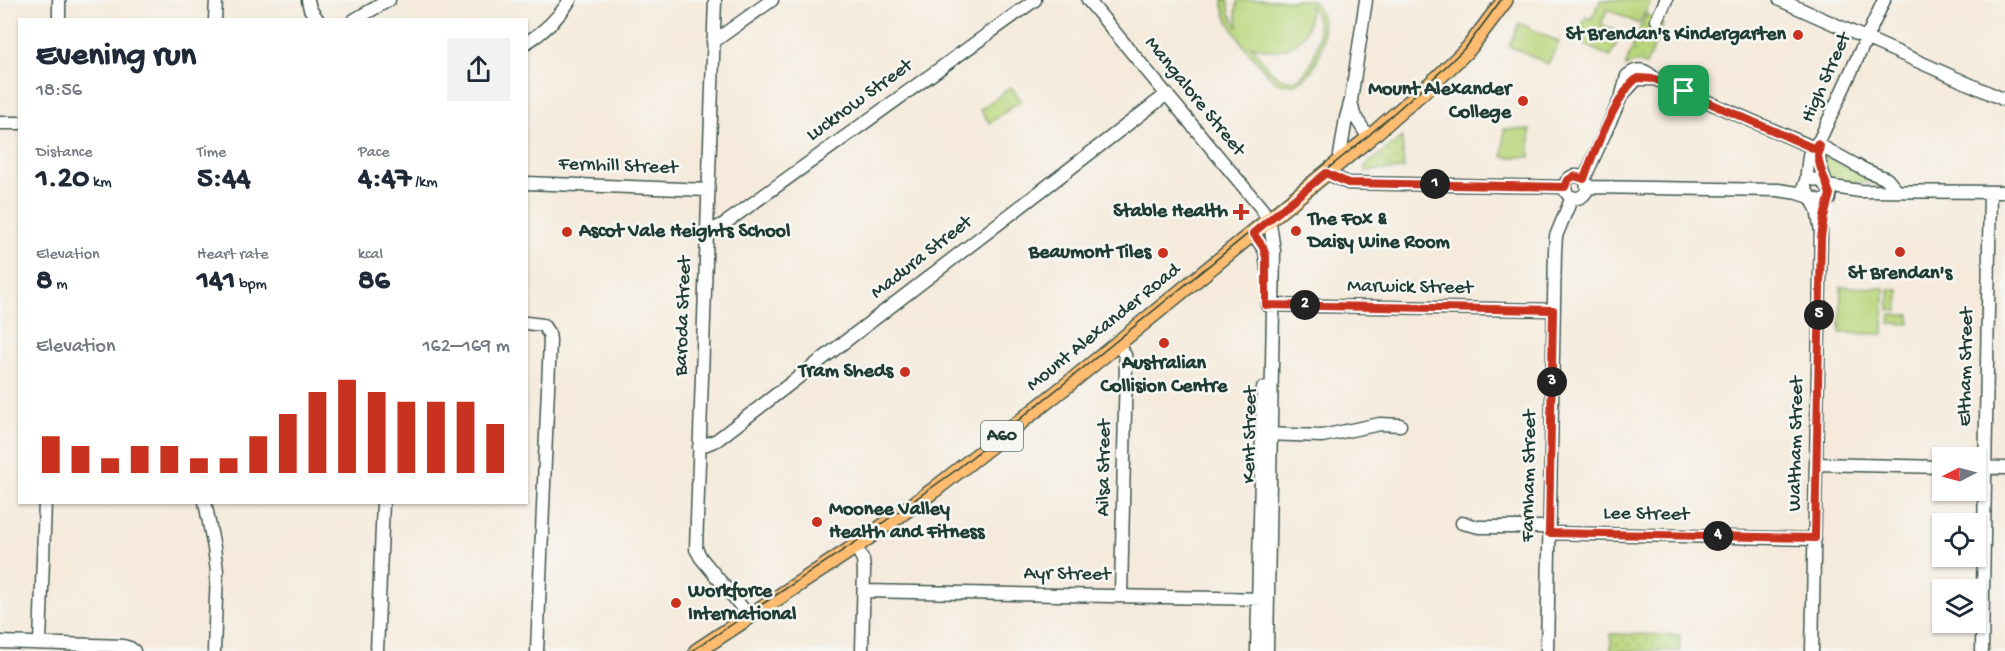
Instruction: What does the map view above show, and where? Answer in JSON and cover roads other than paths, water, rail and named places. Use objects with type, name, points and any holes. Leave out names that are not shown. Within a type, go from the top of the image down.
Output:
[{"type":"main road","name":"Mount Alexander Road","points":[[697,651],[856,546],[934,490],[1118,344],[1370,138],[1469,48],[1505,0]]},
{"type":"street","points":[[58,18],[59,0]]},
{"type":"street","points":[[215,18],[216,0]]},
{"type":"street","points":[[308,0],[310,9],[317,18]]},
{"type":"street","points":[[358,18],[389,0]]},
{"type":"street","points":[[528,42],[560,15],[570,0]]},
{"type":"street","name":"Baroda Street","points":[[715,0],[696,549],[749,616]]},
{"type":"street","points":[[713,42],[772,0]]},
{"type":"street","name":"Lucknow Street","points":[[707,230],[724,224],[1035,0]]},
{"type":"street","name":"Mangalore Street","points":[[1088,0],[1269,220]]},
{"type":"street","points":[[1339,162],[1366,0]]},
{"type":"street","points":[[1657,20],[1666,0]]},
{"type":"street","points":[[1780,0],[2005,100]]},
{"type":"street","name":"High Street","points":[[1805,183],[1808,158],[1818,146],[1884,0]]},
{"type":"street","points":[[1326,173],[1348,183],[1568,192],[1582,196],[1622,95],[1627,76],[1636,74],[1641,69],[1655,79],[1818,146],[1865,170],[1887,178],[1897,191]]},
{"type":"street","name":"Madura Street","points":[[699,447],[717,440],[1167,94]]},
{"type":"street","points":[[1351,100],[1354,115],[1370,138]]},
{"type":"street","points":[[0,123],[18,123]]},
{"type":"street","name":"High Street","points":[[1818,146],[1820,166],[1826,185]]},
{"type":"street","points":[[1568,192],[1568,180],[1574,176],[1586,183],[1778,190],[1798,193],[1820,201],[1860,191],[2005,192]]},
{"type":"street","points":[[1778,190],[1792,188],[1810,179],[1817,179],[1826,185],[1860,191]]},
{"type":"street","name":"Fernhill Street","points":[[528,183],[708,190]]},
{"type":"street","points":[[1805,183],[1805,190],[1810,198]]},
{"type":"street","points":[[1826,185],[1830,192],[1828,199]]},
{"type":"street","name":"Farnham Street","points":[[1547,651],[1556,236],[1568,192]]},
{"type":"street","name":"Eltham Street","points":[[1981,447],[1990,192]]},
{"type":"street","name":"Waltham Street","points":[[1810,198],[1818,214],[1821,238],[1812,651]]},
{"type":"street","name":"Waltham Street","points":[[1821,238],[1828,199]]},
{"type":"street","name":"Kent Street","points":[[1267,651],[1263,599],[1269,305],[1274,242],[1269,220]]},
{"type":"street","name":"Kent Street","points":[[1253,233],[1263,247],[1266,257],[1269,305]]},
{"type":"street","name":"Marwick Street","points":[[1269,305],[1553,310]]},
{"type":"street","points":[[528,323],[537,323],[546,328],[550,340],[537,651]]},
{"type":"street","name":"Ailsa Street","points":[[1118,344],[1125,355],[1126,363],[1121,596]]},
{"type":"street","points":[[1266,434],[1322,436],[1380,424],[1400,425]]},
{"type":"street","points":[[1816,464],[1932,467]]},
{"type":"street","points":[[1986,467],[2005,468]]},
{"type":"street","name":"Eltham Street","points":[[1980,501],[1982,651]]},
{"type":"street","points":[[40,643],[45,504]]},
{"type":"street","points":[[205,504],[217,571],[214,651]]},
{"type":"street","points":[[377,651],[382,504]]},
{"type":"street","name":"Lee Street","points":[[1462,523],[1549,530],[1815,538]]},
{"type":"street","points":[[856,546],[864,564],[862,651]]},
{"type":"street","name":"Ayr Street","points":[[864,591],[1263,599]]},
{"type":"street","name":"Kent Street","points":[[1257,651],[1263,599]]},
{"type":"street","points":[[0,642],[123,646],[133,651]]},
{"type":"tram line","points":[[692,651],[863,537],[952,473],[1061,386],[1368,136],[1467,46],[1501,0]]},
{"type":"place","name":"St Brendan's Kindergarten","points":[[1798,35]]},
{"type":"place","name":"Mount Alexander College","points":[[1523,101]]},
{"type":"place","name":"Stable Health","points":[[1241,212]]},
{"type":"place","name":"The Fox & Daisy Wine Room","points":[[1296,231]]},
{"type":"place","name":"Ascot Vale Heights School","points":[[567,232]]},
{"type":"place","name":"St Brendan's","points":[[1900,252]]},
{"type":"place","name":"Beaumont Tiles","points":[[1163,253]]},
{"type":"place","name":"Australian Collision Centre","points":[[1164,343]]},
{"type":"place","name":"Tram Sheds","points":[[905,372]]},
{"type":"place","name":"Moonee Valley Health and Fitness","points":[[817,522]]},
{"type":"place","name":"Workforce International","points":[[676,603]]}]
